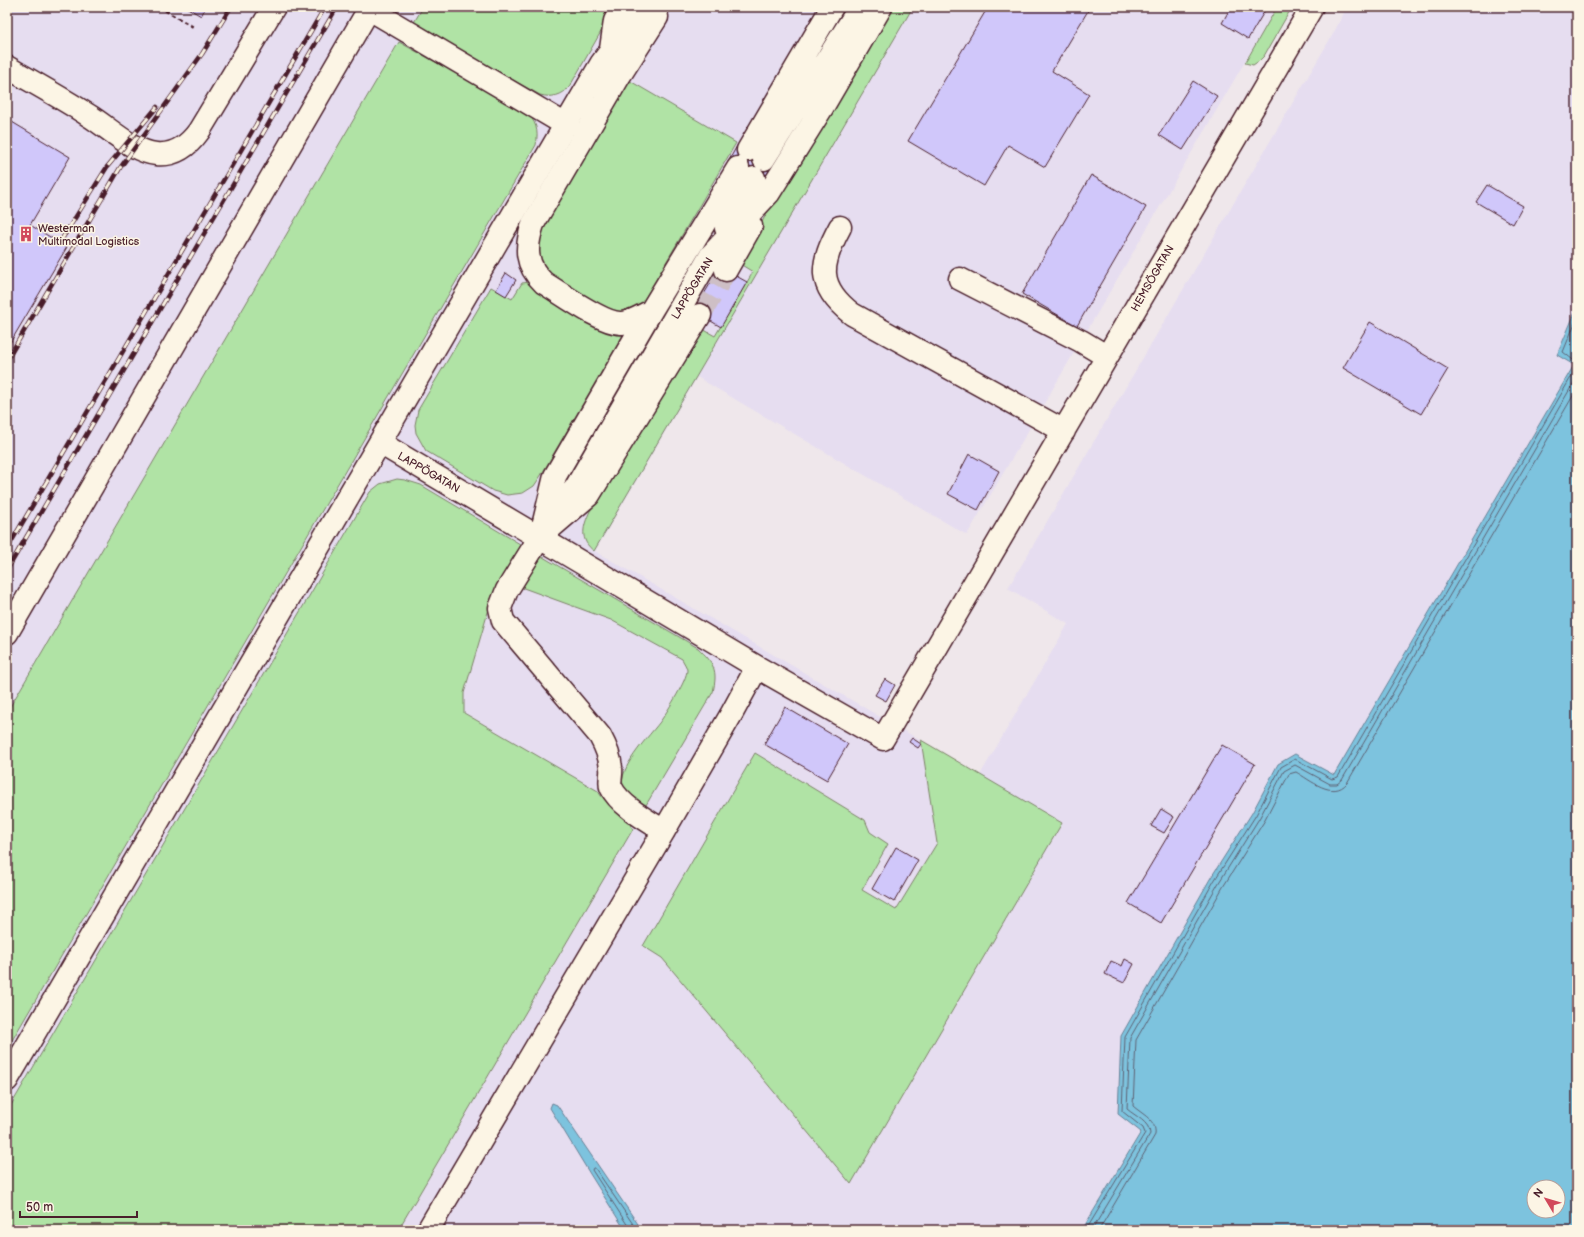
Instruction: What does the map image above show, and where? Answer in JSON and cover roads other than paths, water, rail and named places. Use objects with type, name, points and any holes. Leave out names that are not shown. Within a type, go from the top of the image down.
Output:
[{"type":"street","points":[[7,67],[88,114],[143,151],[156,154],[167,153],[179,150],[190,142],[200,131],[274,7]]},
{"type":"street","points":[[612,50],[615,21],[623,7]]},
{"type":"street","points":[[7,1080],[601,64],[612,50],[641,20],[657,7]]},
{"type":"street","points":[[651,312],[623,323],[604,320],[544,283],[537,277],[529,263],[528,244],[533,224],[620,75],[664,7]]},
{"type":"street","name":"LAPPÖGATAN","points":[[540,537],[555,476],[651,312],[751,164],[832,7]]},
{"type":"street","points":[[718,263],[751,164],[860,7]]},
{"type":"street","name":"LAPPÖGATAN","points":[[540,537],[576,487],[718,263],[769,194],[881,7]]},
{"type":"street","name":"HEMSÖGATAN","points":[[757,667],[883,739],[1064,431],[1106,356],[1312,7]]},
{"type":"street","points":[[7,633],[368,8],[566,125]]},
{"type":"street","points":[[840,227],[828,248],[825,260],[825,277],[829,289],[840,305],[852,314],[1064,431]]},
{"type":"street","points":[[960,279],[1081,341],[1106,356]]},
{"type":"street","points":[[664,831],[640,816],[622,801],[614,791],[611,786],[611,770],[608,752],[600,736],[504,621],[500,608],[507,590],[540,537],[589,495],[700,315]]},
{"type":"street","name":"LAPPÖGATAN","points":[[380,443],[540,537]]},
{"type":"street","points":[[428,1230],[664,831],[757,667],[540,537]]},
{"type":"water","points":[[1577,308],[1577,1230],[1082,1230],[1141,1132],[1118,1114],[1121,1036],[1210,879],[1252,813],[1278,764],[1295,754],[1334,775],[1574,365],[1557,355]]},
{"type":"water","points":[[552,1103],[557,1105],[642,1230],[625,1230],[550,1108]]},
{"type":"tunnel","points":[[700,315],[726,270]]},
{"type":"railway","points":[[7,360],[120,168],[202,54],[231,7]]},
{"type":"railway","points":[[7,549],[325,7]]},
{"type":"railway","points":[[7,570],[337,7]]},
{"type":"railway","points":[[60,242],[107,167],[157,107]]},
{"type":"place","name":"Westerman Multimodal Logistics","points":[[26,234]]}]
